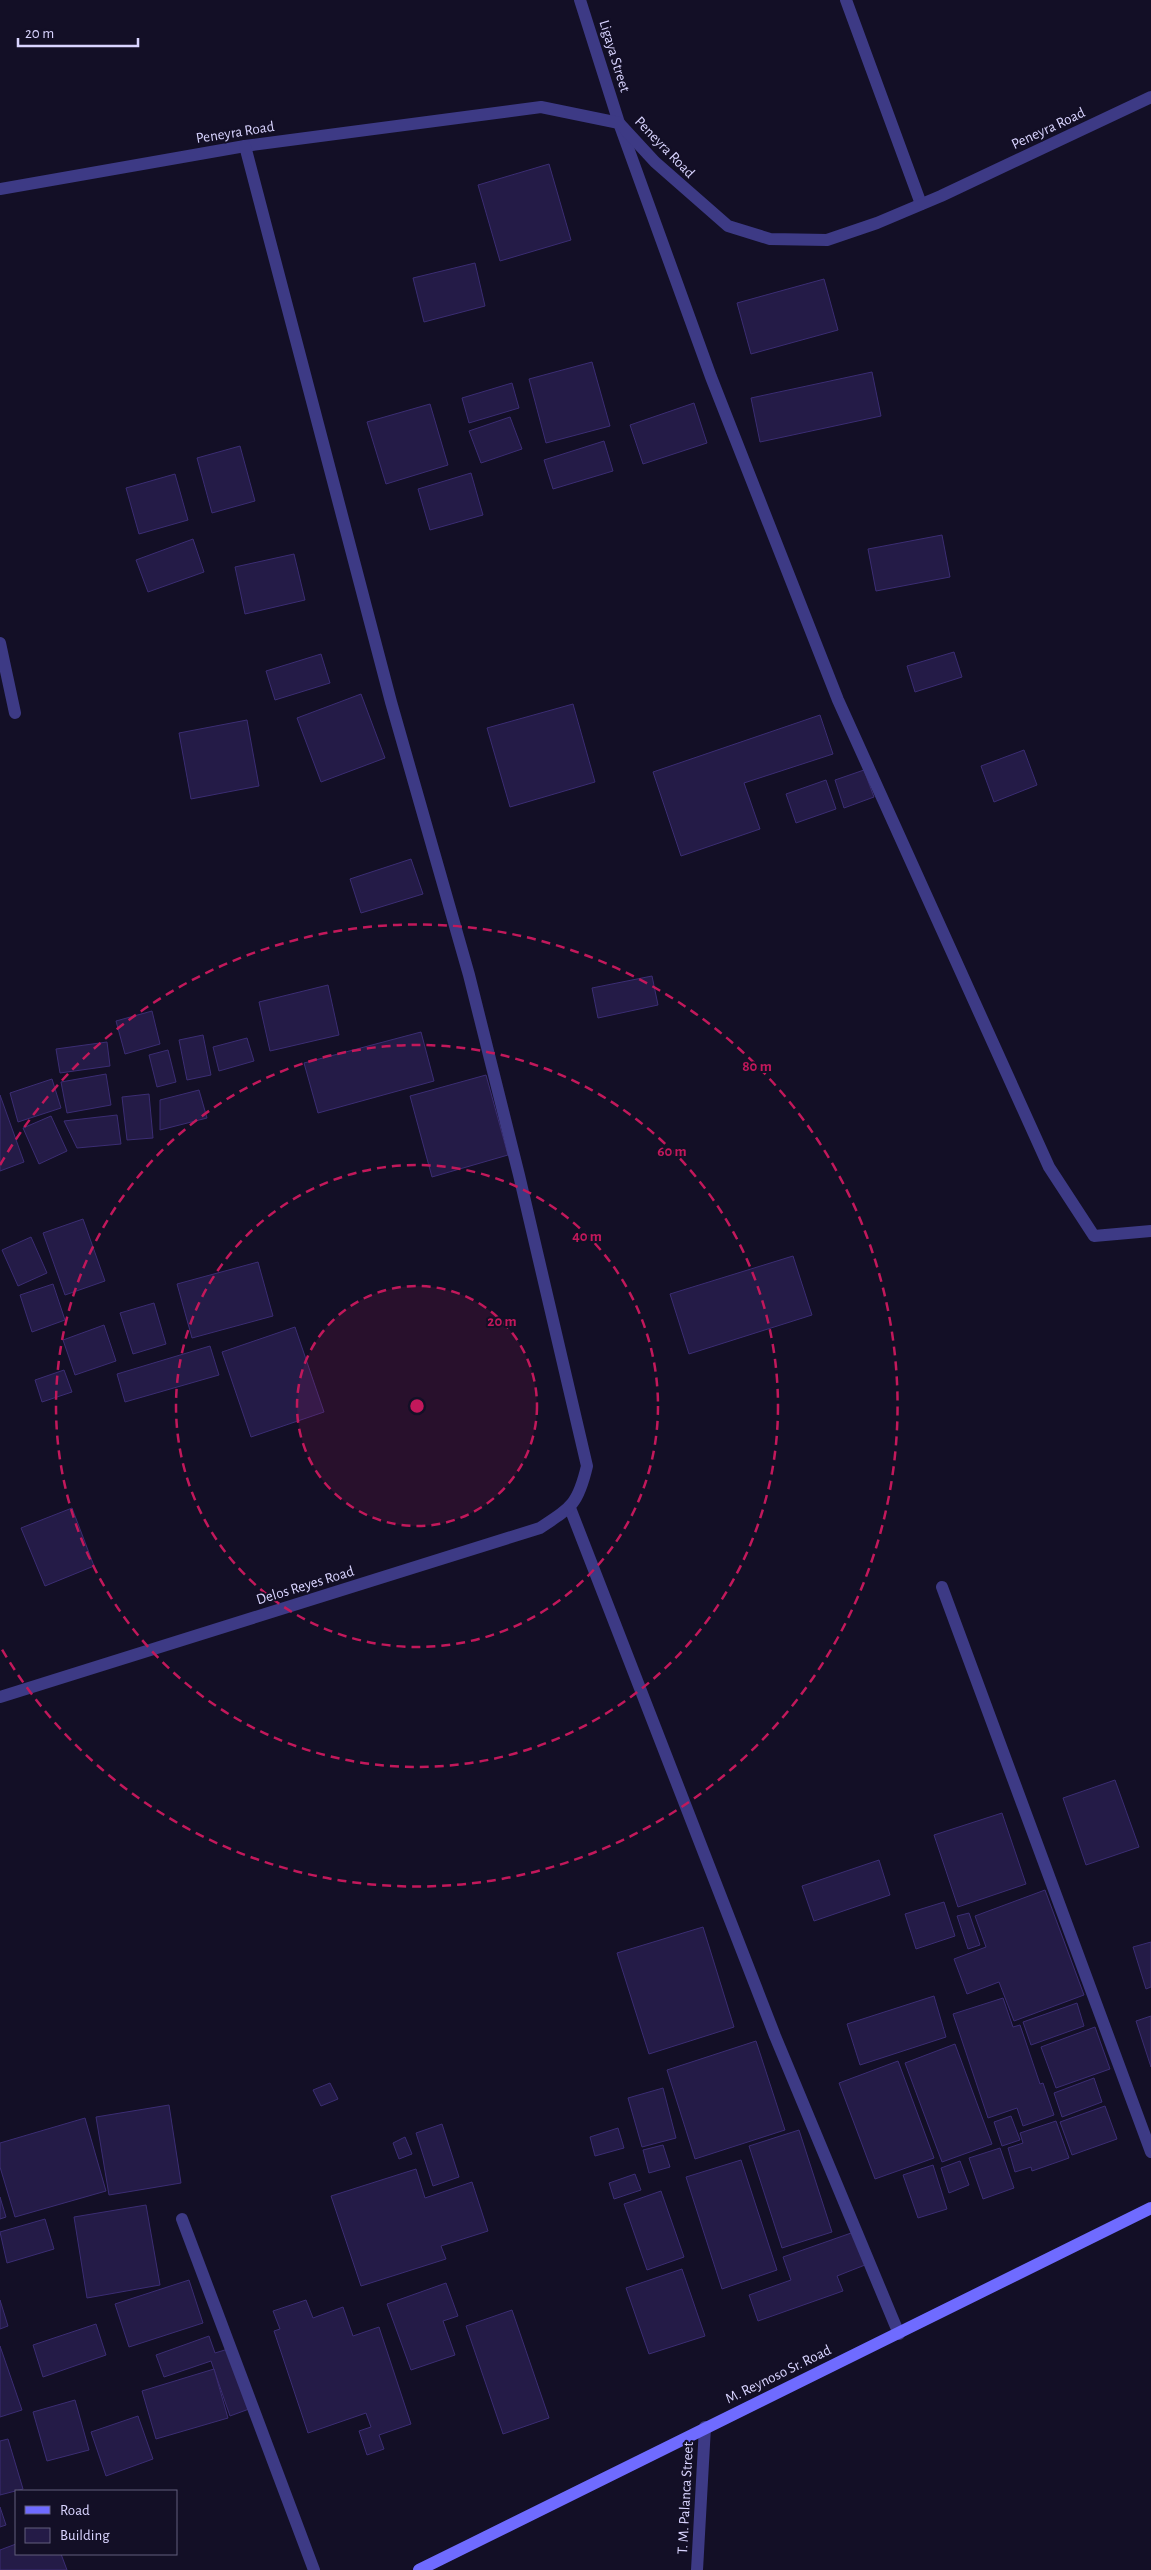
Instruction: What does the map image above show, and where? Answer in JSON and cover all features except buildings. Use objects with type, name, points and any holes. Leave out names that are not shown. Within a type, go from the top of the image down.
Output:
[{"type":"street","name":"Ligaya Street","points":[[580,0],[619,123],[711,377],[838,700],[1049,1167],[1094,1236],[1151,1231]]},
{"type":"street","points":[[846,0],[921,204]]},
{"type":"street","name":"Peneyra Road","points":[[0,189],[245,146],[541,107],[619,123],[655,162],[728,226],[770,238],[827,240],[921,204],[1151,97]]},
{"type":"street","name":"Delos Reyes Road","points":[[0,1697],[540,1528],[570,1508],[581,1492],[587,1466],[522,1185],[469,975],[390,702],[245,146]]},
{"type":"street","points":[[0,643],[15,713]]},
{"type":"street","points":[[570,1508],[775,2036],[899,2334]]},
{"type":"street","points":[[942,1587],[1151,2152]]},
{"type":"street","name":"M. Reynoso Sr. Road","points":[[419,2570],[1151,2208]]},
{"type":"street","points":[[182,2219],[314,2570]]},
{"type":"street","name":"T. M. Palanca Street","points":[[697,2570],[706,2427]]}]
